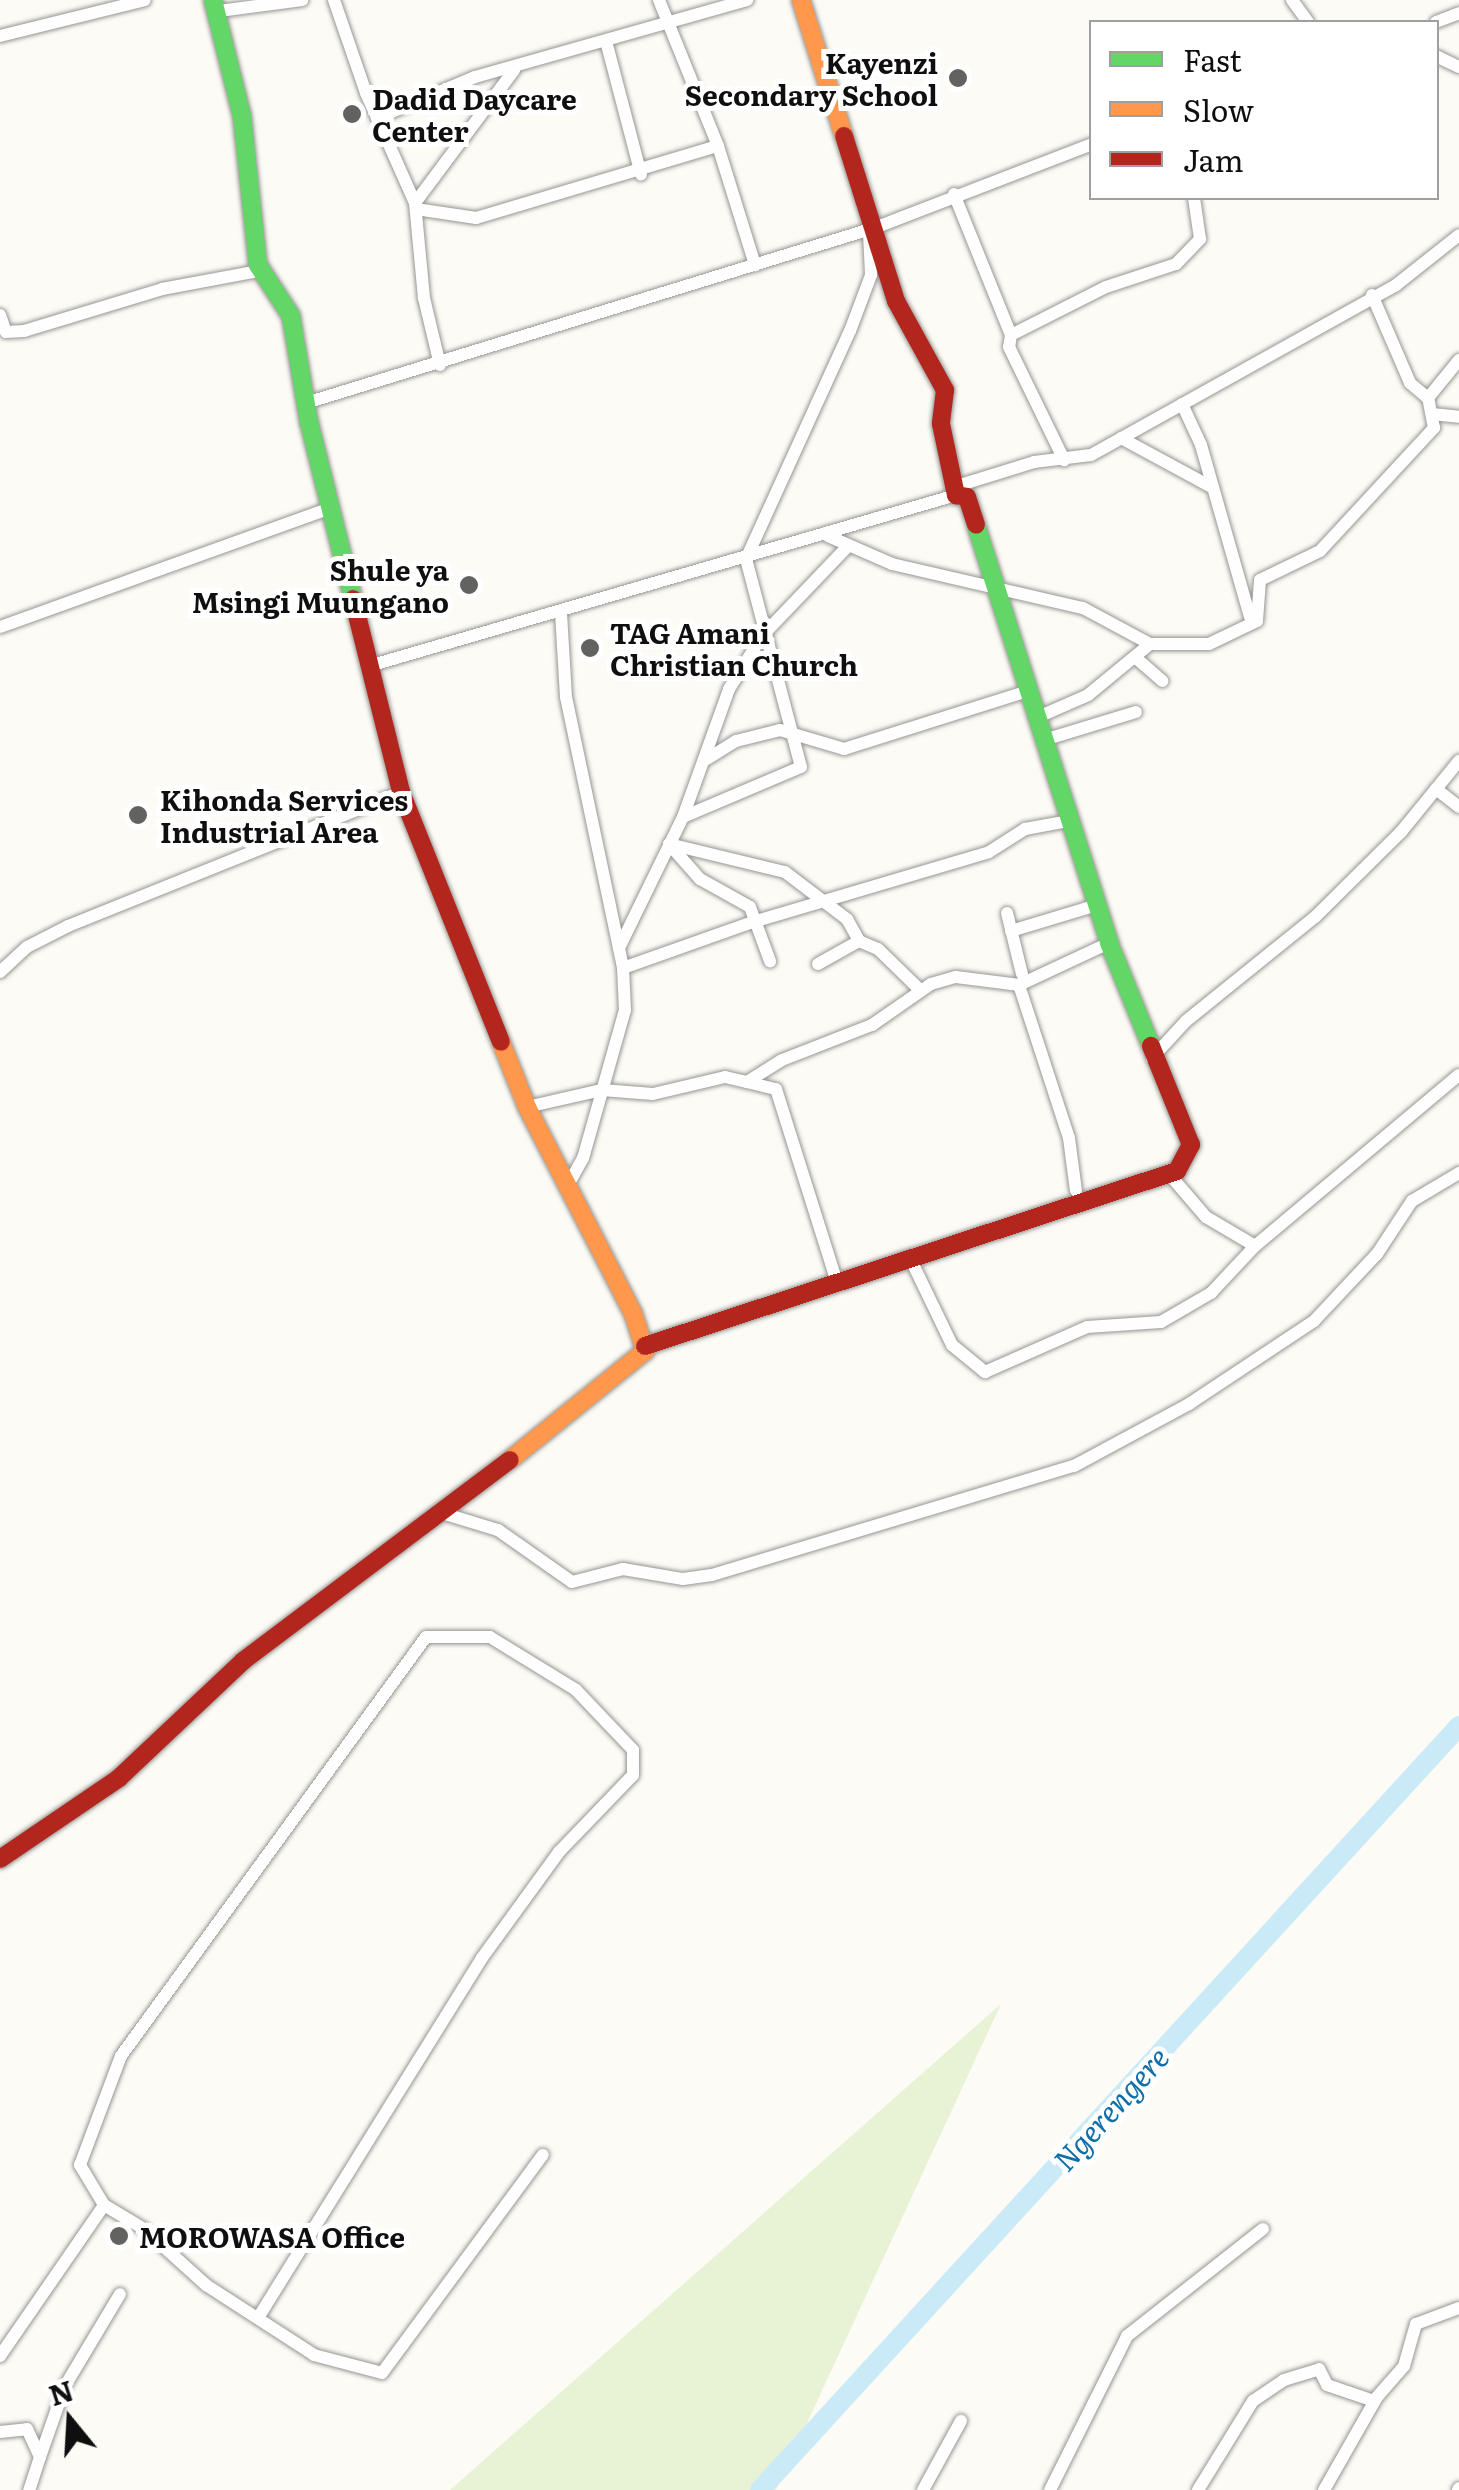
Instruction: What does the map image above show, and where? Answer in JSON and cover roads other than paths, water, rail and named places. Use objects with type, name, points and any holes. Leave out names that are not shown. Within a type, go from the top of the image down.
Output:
[{"type":"street","points":[[0,36],[145,0]]},
{"type":"street","points":[[0,1859],[119,1778],[244,1661],[610,1384],[641,1358],[645,1346],[527,1107],[400,792],[306,403],[288,306],[260,271],[242,116],[216,5],[302,0]]},
{"type":"street","points":[[334,0],[377,118],[416,206],[424,298],[440,366]]},
{"type":"street","points":[[660,0],[718,146],[755,265]]},
{"type":"street","points":[[377,118],[464,81],[514,70],[747,0]]},
{"type":"street","points":[[645,1346],[836,1279],[1169,1174],[1187,1161],[1191,1145],[1152,1058],[1109,943],[1038,716],[1025,692],[967,497],[956,490],[941,424],[946,390],[896,301],[801,0]]},
{"type":"street","points":[[606,41],[641,174]]},
{"type":"street","points":[[416,206],[514,70]]},
{"type":"street","points":[[306,403],[440,366],[873,228],[1089,145]]},
{"type":"street","points":[[416,206],[476,218],[641,174],[718,146]]},
{"type":"street","points":[[954,194],[1011,335],[1010,347],[1064,460]]},
{"type":"street","points":[[1011,335],[1106,287],[1176,264],[1200,238],[1194,200]]},
{"type":"street","points":[[683,817],[801,767],[794,730],[762,636],[746,559],[850,332],[870,275],[873,228]]},
{"type":"street","points":[[369,666],[828,536],[956,490],[1091,455],[1372,295],[1396,286],[1459,235]]},
{"type":"street","points":[[0,315],[3,332],[260,271]]},
{"type":"street","points":[[1252,624],[1260,580],[1320,551],[1434,428],[1428,398],[1410,383],[1372,295]]},
{"type":"street","points":[[1428,398],[1459,360]]},
{"type":"street","points":[[1182,404],[1213,488],[1252,624]]},
{"type":"street","points":[[1432,414],[1459,417]]},
{"type":"street","points":[[1121,438],[1213,488]]},
{"type":"street","points":[[0,627],[331,508]]},
{"type":"street","points":[[828,536],[847,547],[1082,608],[1150,644],[1209,644],[1252,624]]},
{"type":"street","points":[[618,950],[683,817],[729,689],[762,636],[847,547]]},
{"type":"street","points":[[561,613],[580,783],[623,968],[625,1010],[583,1158],[566,1190]]},
{"type":"street","points":[[1038,716],[1088,694],[1150,644]]},
{"type":"street","points":[[1136,658],[1162,681]]},
{"type":"street","points":[[705,761],[736,741],[794,730],[844,749],[1025,692]]},
{"type":"street","points":[[1044,740],[1136,712]]},
{"type":"street","points":[[1152,1058],[1186,1021],[1316,916],[1459,761]]},
{"type":"street","points":[[1436,789],[1459,807]]},
{"type":"street","points":[[0,972],[28,946],[68,926],[400,792]]},
{"type":"street","points":[[623,968],[757,921],[990,852],[1025,829],[1069,820]]},
{"type":"street","points":[[669,844],[786,872],[819,902],[847,919],[859,941],[878,949],[921,990]]},
{"type":"street","points":[[669,844],[700,878],[750,908],[770,961]]},
{"type":"street","points":[[1012,931],[1097,905]]},
{"type":"street","points":[[1007,912],[1021,980],[1069,1138],[1076,1191]]},
{"type":"street","points":[[818,964],[859,941]]},
{"type":"street","points":[[747,1082],[782,1060],[872,1025],[921,990],[956,977],[1021,980],[1109,943]]},
{"type":"street","points":[[527,1107],[602,1090],[653,1094],[725,1077],[776,1089],[836,1279]]},
{"type":"street","points":[[909,1256],[952,1346],[985,1372],[1087,1327],[1161,1322],[1211,1293],[1255,1246],[1457,1082]]},
{"type":"street","points":[[442,1512],[498,1530],[572,1582],[623,1569],[682,1579],[1074,1466],[1189,1404],[1314,1321],[1377,1254],[1412,1201],[1459,1173]]},
{"type":"street","points":[[1169,1174],[1206,1217],[1255,1246]]},
{"type":"street","points":[[258,2318],[482,1958],[558,1852],[634,1775],[633,1750],[576,1690],[490,1637],[426,1636],[121,2056],[80,2165],[104,2205],[258,2318],[314,2355],[382,2373],[543,2155]]},
{"type":"street","points":[[0,2356],[104,2205]]},
{"type":"street","points":[[1050,2490],[1128,2336],[1263,2229]]},
{"type":"street","points":[[28,2490],[64,2386],[120,2294]]},
{"type":"street","points":[[1324,2490],[1374,2402],[1404,2366],[1416,2324],[1459,2308]]},
{"type":"street","points":[[1198,2490],[1253,2401],[1284,2380],[1318,2369],[1328,2385],[1374,2402]]},
{"type":"street","points":[[923,2490],[961,2421]]},
{"type":"street","points":[[0,2432],[27,2428],[40,2457]]},
{"type":"waterway","name":"Ngerengere","points":[[760,2490],[1459,1726]]},
{"type":"place","name":"Kayenzi Secondary School","points":[[958,78]]},
{"type":"place","name":"Dadid Daycare Center","points":[[352,114]]},
{"type":"place","name":"Shule ya Msingi Muungano","points":[[469,585]]},
{"type":"place","name":"TAG Amani Christian Church","points":[[590,648]]},
{"type":"place","name":"Kihonda Services Industrial Area","points":[[138,815]]},
{"type":"place","name":"MOROWASA Office","points":[[119,2236]]}]
